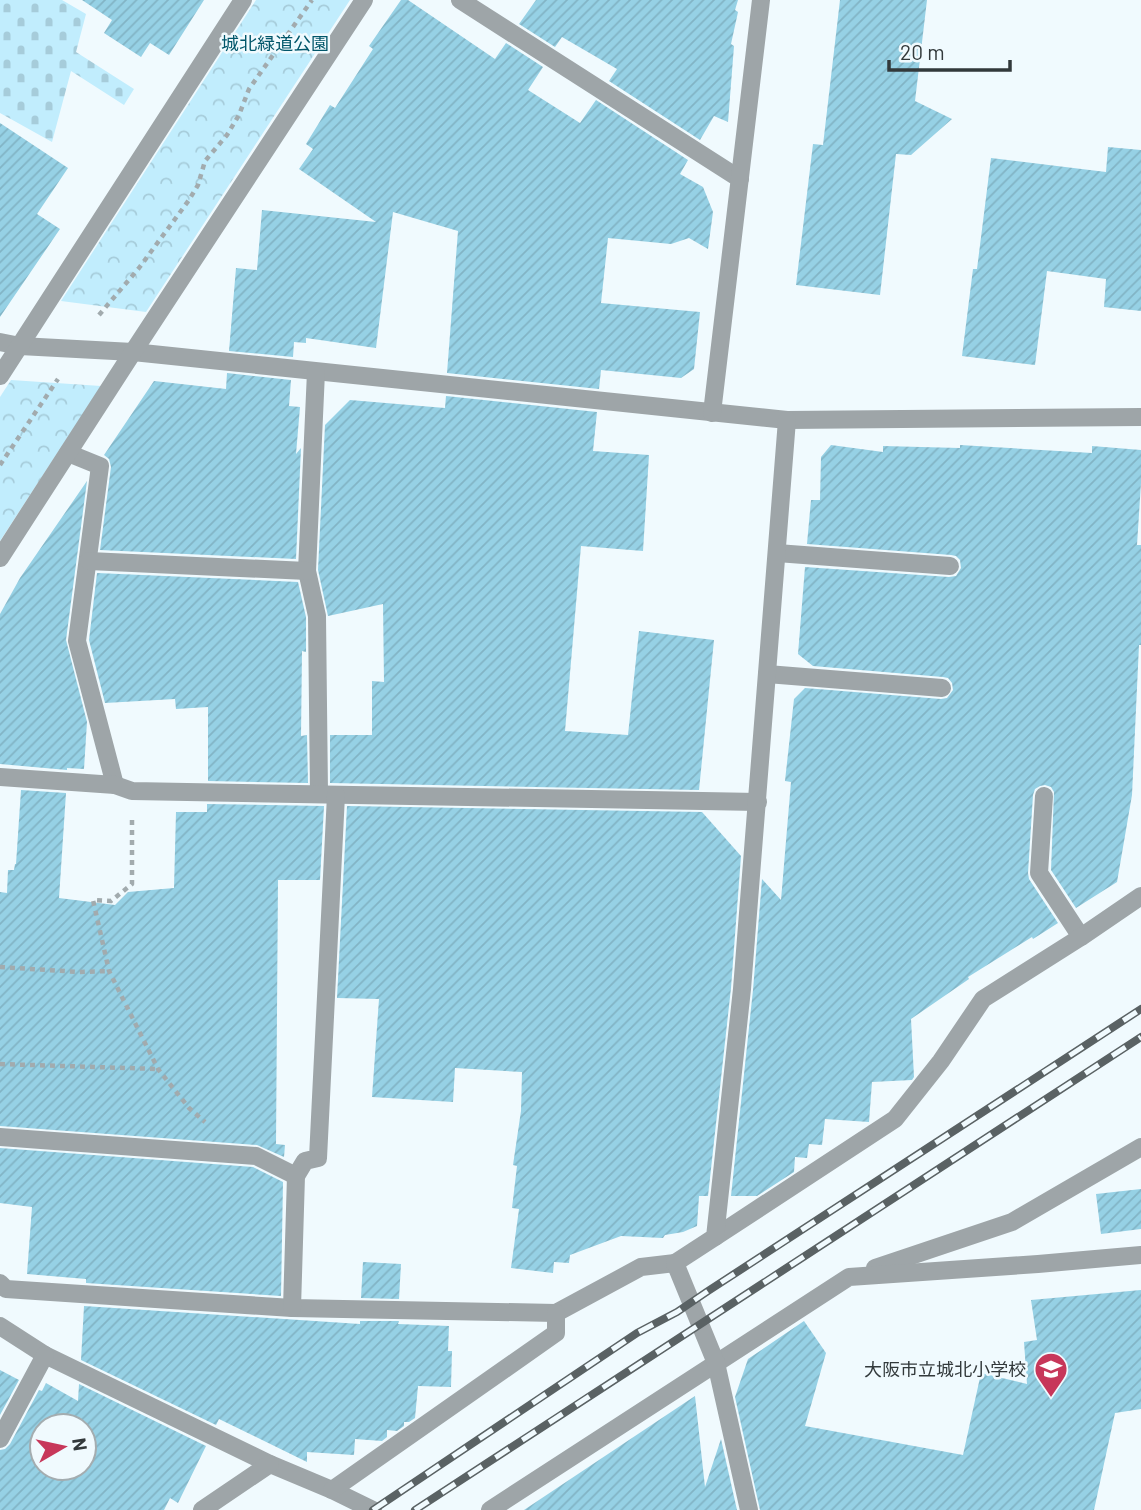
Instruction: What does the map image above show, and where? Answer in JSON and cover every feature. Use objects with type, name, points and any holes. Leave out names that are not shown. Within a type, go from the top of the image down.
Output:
[{"type":"street","points":[[0,376],[243,0]]},
{"type":"street","points":[[0,558],[365,0]]},
{"type":"street","points":[[460,0],[740,179]]},
{"type":"street","points":[[712,413],[761,0]]},
{"type":"street","points":[[0,342],[20,346],[133,352],[787,420],[1141,417]]},
{"type":"street","points":[[292,1308],[296,1177],[305,1161],[318,1158],[328,794],[317,616],[307,571],[316,372]]},
{"type":"street","points":[[715,1237],[742,989],[787,420]]},
{"type":"street","points":[[68,453],[100,466],[77,641],[124,788]]},
{"type":"street","points":[[777,553],[950,566]]},
{"type":"street","points":[[89,561],[307,571]]},
{"type":"street","points":[[768,674],[942,688]]},
{"type":"street","points":[[0,777],[124,788],[758,802]]},
{"type":"street","points":[[1045,796],[1039,873],[1081,937]]},
{"type":"street","points":[[2,1292],[292,1308],[556,1313],[641,1267],[675,1263],[895,1119],[941,1061],[982,999],[1141,896]]},
{"type":"street","points":[[0,1137],[256,1156],[296,1177]]},
{"type":"street","points":[[490,1510],[849,1277],[1012,1222],[1141,1147]]},
{"type":"street","points":[[849,1277],[1141,1255]]},
{"type":"street","points":[[675,1263],[716,1363],[749,1510]]},
{"type":"street","points":[[332,1490],[556,1333],[556,1313]]},
{"type":"street","points":[[0,1326],[46,1355],[270,1464],[373,1510]]},
{"type":"street","points":[[0,1439],[46,1355]]},
{"type":"street","points":[[202,1510],[270,1464]]},
{"type":"path","points":[[99,315],[139,268],[189,200],[198,185],[205,161],[227,135],[239,115],[249,89],[312,0]]},
{"type":"path","points":[[0,465],[60,377]]},
{"type":"path","points":[[124,788],[132,884],[111,901],[93,900],[109,971],[158,1069],[189,1108],[206,1124]]},
{"type":"path","points":[[0,967],[109,971]]},
{"type":"path","points":[[0,1064],[158,1069]]},
{"type":"green space","points":[[0,0],[62,0],[86,14],[76,52],[134,89],[124,105],[71,71],[52,142],[0,113]]},
{"type":"green space","name":"城北緑道公園","points":[[256,0],[350,0],[146,312],[61,301]]},
{"type":"green space","points":[[11,380],[101,386],[0,541],[0,397]]},
{"type":"building","points":[[82,0],[204,0],[169,55],[150,43],[141,57],[104,33],[112,20]]},
{"type":"building","points":[[401,0],[408,0],[495,59],[506,43],[543,67],[528,90],[580,123],[596,100],[688,160],[680,174],[703,187],[713,212],[708,249],[689,238],[671,244],[608,238],[601,303],[700,312],[694,369],[681,378],[601,370],[599,389],[447,373],[458,231],[393,212],[376,348],[306,338],[306,343],[294,342],[293,357],[229,351],[236,268],[257,270],[262,210],[376,222],[299,169],[313,149],[306,144],[330,105],[335,108],[373,49],[369,46]]},
{"type":"building","points":[[536,0],[738,0],[731,44],[734,46],[728,122],[714,116],[700,140],[609,81],[617,69],[562,37],[555,47],[519,24]]},
{"type":"building","points":[[840,0],[927,0],[915,101],[952,119],[911,155],[896,154],[880,295],[796,285],[813,144],[823,145]]},
{"type":"building","points":[[0,123],[68,168],[37,214],[60,229],[0,317]]},
{"type":"building","points":[[1108,147],[1141,150],[1141,311],[1104,307],[1106,279],[1047,271],[1035,365],[962,356],[973,269],[977,269],[991,158],[1106,172]]},
{"type":"building","points":[[227,373],[291,380],[289,406],[300,407],[296,454],[301,448],[296,559],[100,550],[111,467],[109,459],[104,455],[154,381],[226,389]]},
{"type":"building","points":[[446,396],[597,412],[593,451],[649,455],[643,551],[581,546],[565,731],[628,735],[639,631],[714,640],[699,790],[330,783],[330,735],[372,735],[372,681],[384,682],[383,604],[328,616],[318,570],[325,425],[350,400],[445,408]]},
{"type":"building","points":[[831,445],[883,452],[883,446],[960,448],[960,445],[1092,453],[1092,446],[1141,450],[1137,545],[1141,545],[1141,645],[1132,795],[1117,882],[1076,908],[1051,870],[1054,792],[1051,787],[1045,785],[1035,789],[1029,879],[1058,923],[968,977],[969,979],[911,1019],[914,1077],[912,1080],[872,1082],[869,1122],[825,1119],[822,1145],[809,1144],[807,1158],[795,1157],[794,1172],[757,1196],[731,1196],[762,879],[781,900],[791,782],[785,781],[794,699],[805,688],[941,699],[947,698],[953,690],[948,678],[813,666],[798,654],[805,567],[949,577],[956,576],[961,568],[960,560],[951,555],[807,544],[811,500],[820,500],[821,457]]},
{"type":"building","points":[[87,481],[66,640],[87,722],[84,769],[0,764],[0,614],[20,578]]},
{"type":"building","points":[[97,573],[298,582],[306,617],[306,652],[302,651],[301,736],[307,735],[308,783],[208,781],[208,707],[176,709],[175,699],[105,703],[89,640]]},
{"type":"building","points":[[21,790],[66,793],[59,898],[115,905],[128,892],[174,888],[176,812],[207,812],[207,804],[324,806],[320,880],[278,880],[276,1144],[285,1145],[284,1157],[257,1145],[0,1126],[0,892],[7,893],[8,870],[14,870],[16,864]]},
{"type":"building","points":[[347,806],[702,812],[741,856],[731,988],[708,1196],[699,1196],[697,1226],[665,1235],[663,1238],[621,1236],[570,1255],[569,1263],[554,1262],[553,1273],[511,1268],[519,1209],[512,1208],[517,1166],[513,1165],[521,1111],[522,1072],[455,1068],[453,1102],[372,1097],[379,999],[337,998]]},
{"type":"building","points":[[0,1148],[253,1167],[283,1182],[281,1296],[86,1283],[86,1279],[27,1274],[32,1207],[0,1203]]},
{"type":"building","points":[[1141,1189],[1141,1229],[1101,1234],[1096,1194]]},
{"type":"building","points":[[363,1262],[401,1264],[399,1299],[361,1298]]},
{"type":"building","points":[[1141,1290],[1141,1409],[1115,1413],[1094,1510],[760,1510],[735,1397],[748,1359],[804,1321],[826,1353],[805,1426],[963,1455],[981,1373],[1027,1384],[1024,1342],[1037,1340],[1031,1300]]},
{"type":"building","points":[[84,1306],[360,1324],[360,1321],[399,1321],[398,1324],[449,1326],[448,1351],[452,1351],[451,1387],[418,1386],[415,1418],[404,1422],[404,1426],[397,1431],[387,1430],[387,1437],[382,1441],[355,1439],[354,1455],[307,1452],[307,1462],[219,1419],[216,1425],[81,1360]]},
{"type":"building","points":[[0,1370],[19,1380],[0,1415]]},
{"type":"building","points":[[46,1383],[78,1401],[79,1384],[206,1446],[178,1503],[170,1498],[164,1510],[0,1510],[0,1450],[10,1444],[39,1390],[42,1391]]},
{"type":"building","points":[[695,1396],[705,1487],[721,1439],[737,1510],[524,1510]]},
{"type":"railway","points":[[373,1510],[637,1333],[677,1312],[1141,1009]]},
{"type":"railway","points":[[415,1510],[1141,1037]]},
{"type":"place","name":"大阪市立城北小学校","points":[[1051,1399]]}]
